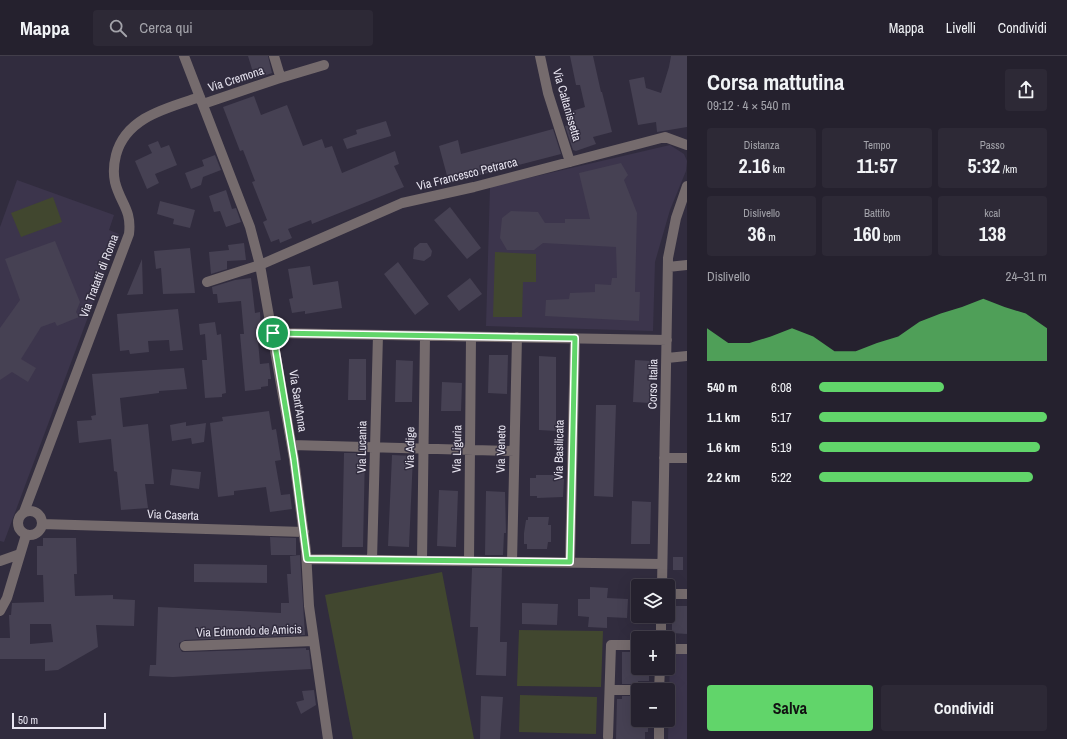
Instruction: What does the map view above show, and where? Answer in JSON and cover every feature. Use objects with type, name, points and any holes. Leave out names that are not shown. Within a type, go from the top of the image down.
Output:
[{"type":"street","name":"Via Sant'Anna","points":[[184,56],[250,227],[260,265],[292,445],[307,559],[309,606],[328,739]]},
{"type":"street","name":"Via Cremona","points":[[201,100],[277,79],[280,76],[274,56]]},
{"type":"street","name":"Via Caltanissetta","points":[[540,56],[548,93],[570,162]]},
{"type":"street","points":[[277,79],[324,65]]},
{"type":"street","name":"Via Tratatti di Roma","points":[[26,509],[129,234],[131,220],[115,182],[114,163],[118,145],[129,130],[144,118],[201,100]]},
{"type":"street","name":"Via Francesco Petrarca","points":[[207,282],[260,265],[402,203],[474,187],[665,137],[687,145]]},
{"type":"street","name":"Corso Italia","points":[[662,579],[668,258],[682,215],[687,186]]},
{"type":"street","points":[[668,267],[687,265]]},
{"type":"street","points":[[273,333],[667,340]]},
{"type":"street","name":"Via Lucania","points":[[372,560],[378,335]]},
{"type":"street","name":"Via Adige","points":[[422,561],[425,336]]},
{"type":"street","name":"Via Liguria","points":[[469,561],[471,337]]},
{"type":"street","name":"Via Veneto","points":[[512,562],[517,337]]},
{"type":"street","name":"Via Basilicata","points":[[570,562],[575,338]]},
{"type":"street","points":[[667,358],[687,356]]},
{"type":"street","points":[[292,445],[514,451]]},
{"type":"street","points":[[664,458],[687,458]]},
{"type":"street","points":[[26,509],[35,512],[40,517],[42,524],[38,532],[31,535],[26,535],[20,531],[17,524],[19,517],[26,509]]},
{"type":"street","name":"Via Caserta","points":[[42,524],[304,532]]},
{"type":"street","points":[[0,611],[7,598],[26,535]]},
{"type":"street","points":[[0,561],[20,554]]},
{"type":"street","points":[[307,559],[662,564]]},
{"type":"street","points":[[675,594],[687,594]]},
{"type":"street","name":"Via Edmondo de Amicis","points":[[185,646],[314,641]]},
{"type":"street","points":[[608,737],[611,645],[631,646]]},
{"type":"street","points":[[675,649],[687,649]]},
{"type":"street","points":[[610,690],[631,690]]},
{"type":"street","points":[[658,739],[659,727]]},
{"type":"shaded area","points":[[670,145],[684,154],[687,161],[686,171],[670,210],[655,262],[653,331],[486,326],[490,187]]},
{"type":"shaded area","points":[[17,180],[114,215],[109,230],[119,234],[4,542],[0,541],[0,227]]},
{"type":"shaded area","points":[[675,653],[687,653],[687,739],[668,739],[668,727],[675,727],[675,683],[669,683],[669,675],[675,675]]},
{"type":"green space","points":[[53,197],[62,222],[21,237],[11,213]]},
{"type":"green space","points":[[495,252],[536,254],[536,282],[523,282],[522,317],[493,317]]},
{"type":"green space","points":[[442,572],[474,739],[353,739],[325,595]]},
{"type":"green space","points":[[519,630],[603,631],[601,687],[517,686]]},
{"type":"green space","points":[[520,695],[597,697],[596,734],[519,732]]},
{"type":"building","points":[[248,56],[268,56],[272,73],[255,79]]},
{"type":"building","points":[[570,56],[593,56],[612,132],[593,137],[596,144],[576,151],[573,150],[565,126],[569,125],[566,113],[585,107],[580,85],[576,85]]},
{"type":"building","points":[[671,56],[687,56],[687,127],[657,132],[656,122],[638,125],[629,80],[644,77],[646,88],[661,93]]},
{"type":"building","points":[[254,96],[261,115],[287,105],[303,146],[322,139],[325,148],[332,146],[342,173],[395,151],[399,164],[394,166],[404,187],[312,224],[311,220],[288,229],[292,238],[280,243],[279,239],[271,242],[263,222],[267,220],[252,182],[255,181],[243,150],[240,151],[223,107]]},
{"type":"building","points":[[386,121],[391,136],[347,149],[343,139],[357,134],[356,130]]},
{"type":"building","points":[[553,129],[561,154],[449,183],[439,146],[458,140],[461,154]]},
{"type":"building","points":[[158,141],[161,148],[169,145],[177,165],[155,174],[159,183],[147,189],[135,161],[152,153],[148,145]]},
{"type":"building","points":[[215,155],[221,170],[203,177],[201,185],[191,189],[185,173],[204,166],[202,160]]},
{"type":"building","points":[[621,163],[628,175],[624,180],[637,213],[635,292],[640,292],[639,321],[545,316],[546,300],[569,299],[570,293],[595,292],[595,284],[611,285],[612,278],[617,278],[616,247],[543,243],[534,250],[507,250],[500,238],[502,218],[511,211],[538,212],[545,223],[565,223],[565,219],[590,219],[579,173]]},
{"type":"building","points":[[226,190],[232,209],[236,208],[241,222],[226,227],[220,211],[214,212],[209,196]]},
{"type":"building","points":[[160,201],[195,210],[190,228],[173,224],[174,219],[157,214]]},
{"type":"building","points":[[450,207],[481,248],[467,259],[434,220]]},
{"type":"building","points":[[55,241],[80,302],[76,312],[79,317],[57,326],[55,322],[41,327],[21,359],[36,368],[28,382],[12,372],[0,380],[0,328],[20,300],[5,259]]},
{"type":"building","points":[[244,243],[246,260],[227,261],[227,269],[211,274],[209,252],[229,250],[228,245]]},
{"type":"building","points":[[420,243],[427,243],[432,251],[431,256],[424,261],[413,259],[414,248]]},
{"type":"building","points":[[190,248],[195,293],[163,294],[161,268],[156,269],[154,251]]},
{"type":"building","points":[[142,259],[143,294],[127,295]]},
{"type":"building","points":[[398,262],[429,304],[415,315],[384,274]]},
{"type":"building","points":[[310,266],[313,285],[338,281],[342,308],[305,314],[305,311],[292,313],[289,299],[293,298],[288,269]]},
{"type":"building","points":[[251,278],[255,313],[260,312],[261,329],[257,329],[260,364],[269,363],[271,379],[268,379],[268,386],[261,387],[261,389],[245,391],[240,334],[244,334],[241,301],[218,303],[217,294],[213,294],[212,287],[235,280]]},
{"type":"building","points":[[470,278],[482,294],[459,311],[447,296]]},
{"type":"building","points":[[178,309],[183,350],[170,351],[169,340],[148,341],[149,352],[130,354],[129,350],[120,351],[117,314]]},
{"type":"building","points":[[215,322],[217,335],[221,334],[226,393],[222,394],[222,397],[205,398],[202,360],[207,360],[205,334],[200,335],[199,324]]},
{"type":"building","points":[[489,355],[508,355],[507,394],[488,393]]},
{"type":"building","points":[[539,356],[556,357],[556,431],[539,430]]},
{"type":"building","points":[[349,359],[366,359],[366,400],[348,400]]},
{"type":"building","points":[[396,360],[413,361],[412,402],[395,402]]},
{"type":"building","points":[[635,360],[651,361],[650,403],[633,402]]},
{"type":"building","points":[[184,368],[187,389],[159,391],[159,393],[120,398],[123,427],[148,424],[154,484],[145,484],[148,508],[121,510],[117,472],[114,471],[111,439],[79,443],[77,421],[92,420],[91,416],[96,415],[92,374]]},
{"type":"building","points":[[442,382],[462,383],[461,411],[441,411]]},
{"type":"building","points":[[596,405],[616,405],[613,497],[594,496]]},
{"type":"building","points":[[269,411],[272,430],[276,429],[281,460],[275,461],[281,495],[290,494],[292,509],[270,512],[266,487],[234,491],[234,495],[218,497],[210,423],[223,421],[222,417]]},
{"type":"building","points":[[186,422],[186,426],[206,423],[204,442],[192,444],[191,438],[172,441],[170,425]]},
{"type":"building","points":[[344,453],[365,453],[363,547],[342,547]]},
{"type":"building","points":[[392,455],[413,456],[409,547],[388,546]]},
{"type":"building","points":[[172,469],[201,472],[199,489],[170,485]]},
{"type":"building","points":[[536,475],[559,475],[559,479],[564,479],[563,497],[537,498],[537,496],[530,496],[530,478],[536,478]]},
{"type":"building","points":[[439,490],[458,491],[456,547],[437,546]]},
{"type":"building","points":[[486,491],[505,492],[506,533],[504,533],[503,555],[485,555]]},
{"type":"building","points":[[632,501],[651,502],[650,544],[631,544]]},
{"type":"building","points":[[528,517],[549,517],[548,525],[551,525],[551,542],[548,542],[547,549],[527,549],[527,544],[524,544],[524,533],[526,520],[528,520]]},
{"type":"building","points":[[270,537],[296,538],[296,555],[271,555]]},
{"type":"building","points":[[43,538],[76,538],[77,574],[74,574],[75,596],[113,595],[113,599],[135,600],[134,626],[96,625],[98,647],[58,670],[45,671],[45,659],[0,659],[0,638],[10,638],[9,615],[11,615],[12,603],[44,602],[43,575],[37,575],[37,546],[43,546]],"holes":[[[30,624],[51,624],[53,642],[30,644]]]},
{"type":"building","points":[[300,555],[305,635],[185,640],[179,643],[179,647],[182,652],[306,648],[306,650],[309,650],[311,669],[173,677],[149,676],[150,665],[156,665],[158,607],[281,613],[281,603],[289,603],[287,574],[291,574],[290,556]]},
{"type":"building","points":[[673,557],[683,557],[683,570],[673,570]]},
{"type":"building","points":[[194,564],[267,565],[267,583],[194,582]]},
{"type":"building","points":[[472,568],[502,568],[500,642],[507,642],[506,676],[476,675],[478,627],[470,627]]},
{"type":"building","points":[[590,587],[608,588],[607,598],[628,599],[627,618],[607,617],[607,628],[588,627],[589,617],[578,616],[578,599],[590,599]]},
{"type":"building","points":[[522,603],[558,604],[557,625],[522,624]]},
{"type":"building","points":[[675,606],[687,606],[687,634],[675,633],[675,631],[672,631],[672,623],[675,623]]},
{"type":"building","points":[[622,652],[631,652],[631,675],[649,675],[649,681],[638,681],[638,683],[622,684]]},
{"type":"building","points":[[314,690],[316,705],[301,714],[296,702],[304,700],[302,691]]},
{"type":"building","points":[[481,696],[503,697],[500,739],[480,739]]},
{"type":"building","points":[[622,696],[631,696],[631,727],[648,727],[648,732],[645,732],[645,739],[616,739],[617,699],[622,699]]},
{"type":"route","points":[[273,333],[575,338],[570,562],[307,559],[294,459],[273,333]]}]
